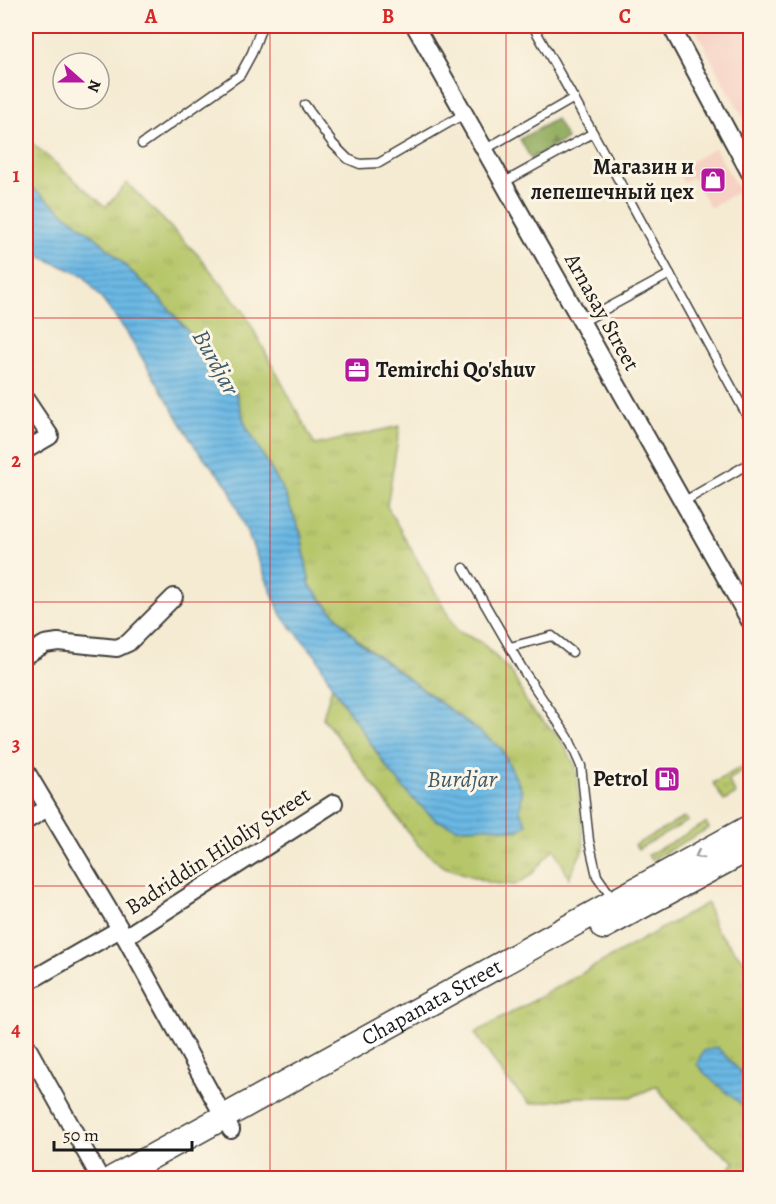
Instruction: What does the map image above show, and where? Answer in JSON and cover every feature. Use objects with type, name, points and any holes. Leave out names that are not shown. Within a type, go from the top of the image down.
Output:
[{"type":"main road","name":"Chapanata Street","points":[[122,1178],[227,1124],[554,945],[750,827]]},
{"type":"main road","name":"Chapanata Street","points":[[616,907],[750,848]]},
{"type":"street","name":"Arnasay Street","points":[[415,26],[750,621]]},
{"type":"street","points":[[671,26],[748,161]]},
{"type":"street","points":[[26,400],[50,436],[26,450]]},
{"type":"street","points":[[26,655],[45,644],[58,642],[117,648],[128,644],[174,597]]},
{"type":"street","points":[[26,771],[46,808],[123,933],[227,1124]]},
{"type":"street","name":"Badriddin Hiloliy Street","points":[[26,983],[123,933],[334,803]]},
{"type":"street","points":[[26,821],[46,808]]},
{"type":"street","points":[[26,1045],[122,1178]]},
{"type":"lane","points":[[142,144],[240,75],[252,53],[261,26]]},
{"type":"lane","points":[[533,26],[750,421]]},
{"type":"lane","points":[[484,150],[574,98]]},
{"type":"lane","points":[[305,105],[333,144],[348,159],[360,165],[379,163],[464,114]]},
{"type":"lane","points":[[503,183],[593,133]]},
{"type":"lane","points":[[582,322],[670,274]]},
{"type":"lane","points":[[683,502],[750,463]]},
{"type":"lane","points":[[464,568],[510,647],[568,737],[581,766],[589,841],[597,876],[616,907]]},
{"type":"lane","points":[[510,647],[552,636],[572,652]]},
{"type":"shaded area","points":[[694,26],[750,26],[750,129],[719,75]]},
{"type":"shaded area","name":"Магазин и лепешечный цех","points":[[715,148],[739,191],[710,208],[692,177],[683,182],[676,170]]},
{"type":"green space","points":[[556,119],[567,139],[531,159],[520,139]]},
{"type":"green space","points":[[26,138],[106,207],[127,183],[198,255],[244,312],[315,445],[400,426],[387,506],[457,631],[481,642],[512,673],[529,707],[560,738],[576,767],[584,847],[569,878],[554,848],[530,876],[515,885],[491,883],[442,866],[417,844],[323,718],[332,686],[388,769],[457,828],[492,827],[518,831],[522,791],[501,748],[359,641],[310,586],[301,534],[284,492],[245,424],[236,392],[208,354],[163,302],[100,241],[26,183]]},
{"type":"green space","points":[[750,762],[750,767],[728,780],[736,794],[724,801],[713,783]]},
{"type":"green space","points":[[685,817],[688,821],[638,849],[635,845]]},
{"type":"green space","points":[[706,823],[709,828],[651,860],[648,855]]},
{"type":"green space","points":[[707,903],[715,928],[750,968],[750,1178],[721,1178],[735,1162],[692,1128],[657,1086],[632,1097],[578,1097],[530,1104],[506,1079],[475,1033]]},
{"type":"water","name":"Burdjar","points":[[26,183],[100,241],[163,302],[208,354],[236,392],[245,424],[284,492],[301,534],[310,586],[359,642],[501,748],[522,791],[520,811],[527,824],[518,831],[492,827],[457,828],[436,820],[412,798],[388,769],[332,686],[316,656],[281,615],[228,486],[196,448],[126,331],[84,276],[26,250]]},
{"type":"water","points":[[717,1047],[750,1082],[750,1112],[706,1075],[697,1064],[703,1051]]},
{"type":"place","name":"Магазин и лепешечный цех","points":[[713,180]]},
{"type":"place","name":"Temirchi Qo'shuv","points":[[357,370]]},
{"type":"place","name":"Petrol","points":[[667,779]]}]
